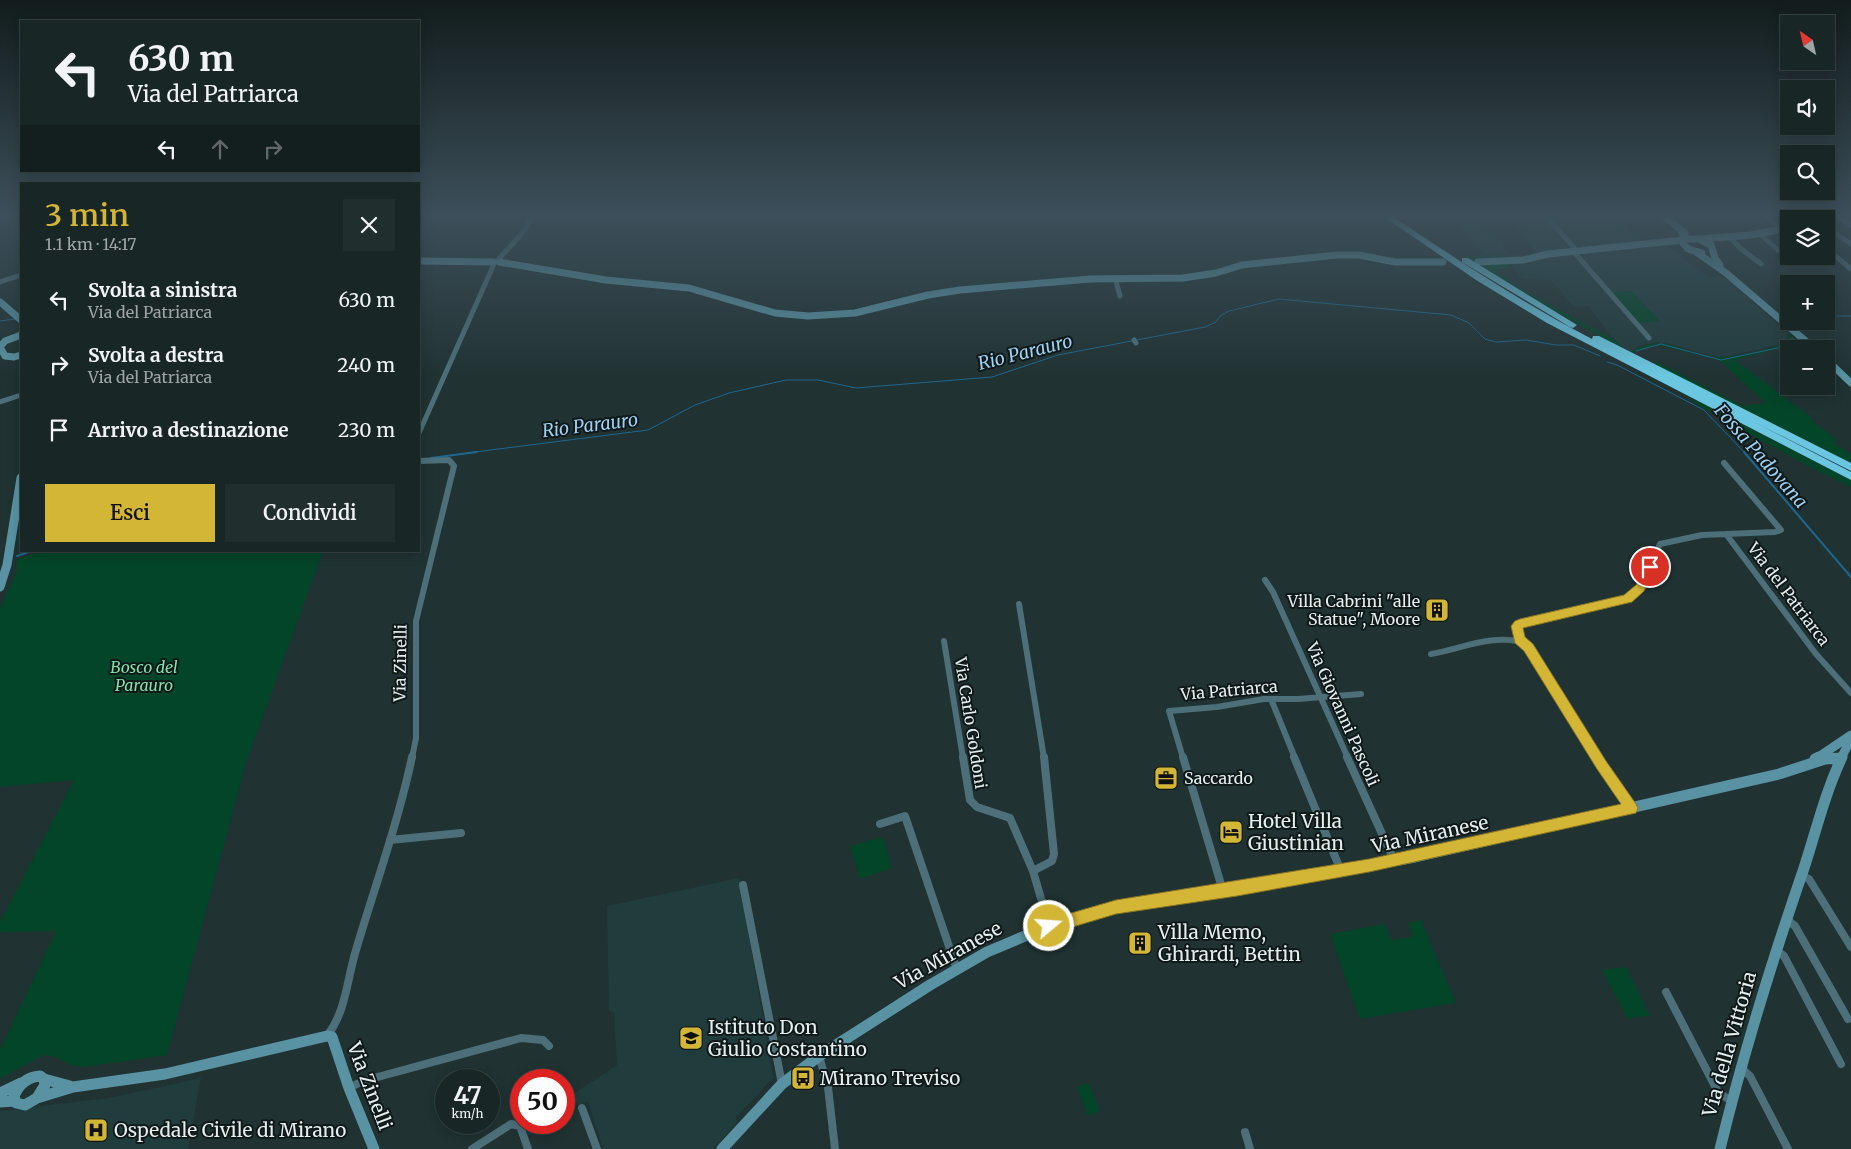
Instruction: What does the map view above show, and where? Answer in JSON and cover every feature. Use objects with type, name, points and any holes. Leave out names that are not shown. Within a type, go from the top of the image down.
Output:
[{"type":"highway","points":[[1467,270],[1557,325],[1851,476]]},
{"type":"highway","points":[[1480,270],[1564,320],[1851,467]]},
{"type":"main road","points":[[543,270],[606,280],[702,290],[775,313],[794,316],[855,313],[954,290],[1114,278],[1158,280],[1192,277],[1227,270]]},
{"type":"main road","points":[[1721,270],[1804,340]]},
{"type":"main road","points":[[1723,270],[1726,273]]},
{"type":"main road","points":[[0,302],[19,318]]},
{"type":"main road","points":[[0,339],[17,335]]},
{"type":"main road","points":[[17,335],[0,347],[4,356],[19,357]]},
{"type":"main road","points":[[1835,368],[1851,383]]},
{"type":"main road","points":[[0,587],[20,483]]},
{"type":"main road","name":"Via Miranese","points":[[1797,768],[1820,756],[1851,735]]},
{"type":"main road","points":[[1818,762],[1828,765],[1835,772],[1851,739]]},
{"type":"main road","name":"Via Miranese","points":[[722,1149],[782,1084],[819,1056],[956,970],[1002,944],[1049,926],[1116,907],[1223,891],[1394,860],[1779,774],[1825,759],[1841,758]]},
{"type":"main road","name":"Via della Vittoria","points":[[1720,1149],[1740,1067],[1776,950],[1835,772]]},
{"type":"main road","points":[[0,1102],[15,1101],[18,1104],[25,1104],[37,1098],[73,1087],[165,1074],[327,1036]]},
{"type":"main road","name":"Via Zinelli","points":[[327,1036],[332,1037],[349,1088],[374,1149]]},
{"type":"main road","points":[[0,1093],[35,1076],[73,1087]]},
{"type":"main road","points":[[37,1098],[43,1090],[44,1079]]},
{"type":"main road","points":[[15,1101],[15,1092],[25,1080]]},
{"type":"street","points":[[420,431],[493,270]]},
{"type":"street","points":[[1591,270],[1650,338]]},
{"type":"street","points":[[0,282],[20,275]]},
{"type":"street","points":[[1114,278],[1120,296]]},
{"type":"street","points":[[0,402],[20,395]]},
{"type":"street","name":"Via Zinelli","points":[[327,1036],[335,1026],[355,952],[402,799],[416,738],[416,621],[454,466],[449,460],[444,459],[420,461]]},
{"type":"street","name":"Via del Patriarca","points":[[1519,640],[1517,626],[1520,624],[1632,596],[1645,579],[1653,555],[1660,544],[1726,534],[1775,532],[1781,530],[1724,463]]},
{"type":"street","name":"Via del Patriarca","points":[[1726,534],[1816,654],[1851,693]]},
{"type":"street","name":"Via Giovanni Pascoli","points":[[1265,580],[1274,592],[1394,860]]},
{"type":"street","points":[[1019,604],[1046,769],[1054,856],[1052,861],[1033,871]]},
{"type":"street","points":[[1430,654],[1506,639],[1519,640],[1529,648],[1631,808]]},
{"type":"street","name":"Via Carlo Goldoni","points":[[944,641],[970,800],[977,807],[1010,818],[1033,871],[1049,926]]},
{"type":"street","name":"Via Patriarca","points":[[1223,891],[1169,710],[1217,707],[1271,699],[1322,698],[1361,694]]},
{"type":"street","points":[[1271,699],[1341,871]]},
{"type":"street","points":[[880,824],[905,816],[956,970]]},
{"type":"street","points":[[390,840],[461,833]]},
{"type":"street","points":[[1801,874],[1809,879],[1851,947]]},
{"type":"street","points":[[743,885],[782,1084]]},
{"type":"street","points":[[1786,919],[1795,926],[1848,1019]]},
{"type":"street","points":[[1776,950],[1784,956],[1841,1064]]},
{"type":"street","points":[[1666,992],[1718,1092],[1731,1101]]},
{"type":"street","points":[[349,1088],[363,1081],[521,1038],[543,1040],[549,1046]]},
{"type":"street","points":[[819,1056],[823,1065],[835,1149]]},
{"type":"street","points":[[1740,1067],[1750,1076],[1788,1149]]},
{"type":"street","points":[[582,1108],[597,1149]]},
{"type":"street","points":[[472,1149],[511,1124],[520,1126],[528,1149]]},
{"type":"street","points":[[1245,1132],[1250,1149]]},
{"type":"shaded area","points":[[1515,270],[1698,270],[1708,277],[1723,276],[1780,326],[1780,330],[1785,330],[1788,333],[1786,340],[1780,340],[1780,344],[1777,345],[1724,357],[1711,356],[1671,344],[1656,342],[1641,345],[1630,352],[1624,349],[1610,334],[1588,306],[1574,307],[1551,280],[1522,279]]},
{"type":"shaded area","name":"Istituto Don Giulio Costantino","points":[[739,878],[773,1078],[736,1117],[737,1123],[713,1149],[603,1149],[588,1101],[578,1106],[575,1093],[617,1065],[614,1012],[609,1011],[607,906]]},
{"type":"shaded area","name":"Ospedale Civile di Mirano","points":[[201,1078],[188,1149],[0,1149],[0,1111],[109,1098]]},
{"type":"green space","points":[[1486,270],[1499,270],[1498,273],[1534,296],[1617,341],[1624,349],[1535,301]]},
{"type":"green space","points":[[1632,291],[1660,321],[1637,323],[1611,292]]},
{"type":"green space","points":[[1788,333],[1793,340],[1786,340]]},
{"type":"green space","points":[[1654,343],[1675,346],[1706,356],[1719,357],[1758,351],[1780,345],[1780,348],[1735,360],[1812,418],[1812,421],[1839,441],[1832,442],[1851,454],[1851,464],[1661,368],[1653,360],[1743,406],[1766,403],[1719,360],[1661,346],[1652,346],[1630,352]]},
{"type":"green space","points":[[1687,396],[1851,480],[1851,487],[1799,461],[1696,404]]},
{"type":"green space","name":"Bosco del Parauro","points":[[39,552],[323,552],[246,763],[167,1055],[85,1067],[70,1065],[59,1058],[44,1055],[0,1079],[0,1050],[56,931],[0,932],[0,922],[74,780],[0,787],[0,608],[17,571],[17,559]]},
{"type":"green space","points":[[883,837],[892,868],[860,879],[850,846]]},
{"type":"green space","points":[[1421,920],[1456,1003],[1360,1019],[1330,934],[1384,924],[1392,940],[1413,937],[1408,923]]},
{"type":"green space","points":[[1626,967],[1650,1016],[1627,1018],[1602,970]]},
{"type":"green space","points":[[1089,1083],[1100,1111],[1088,1116],[1077,1087]]},
{"type":"waterway","name":"Rio Parauro","points":[[467,453],[648,430],[695,405],[729,393],[786,380],[818,380],[856,388],[992,377],[1058,355],[1205,327],[1216,322],[1220,316],[1229,311],[1279,299],[1451,315],[1469,323],[1485,339],[1496,342],[1526,340],[1556,345],[1574,345],[1600,356]]},
{"type":"waterway","name":"Rio Parauro","points":[[1835,316],[1851,316]]},
{"type":"waterway","points":[[0,321],[15,319]]},
{"type":"waterway","name":"Rio Parauro","points":[[1636,351],[1661,344],[1721,360],[1787,346],[1791,344],[1792,338]]},
{"type":"waterway","name":"Fossa Padovana","points":[[1607,362],[1617,365],[1704,410],[1745,453]]},
{"type":"waterway","name":"Rio Parauro","points":[[431,458],[477,452]]},
{"type":"waterway","name":"Fossa Padovana","points":[[1744,452],[1851,577]]},
{"type":"waterway","name":"Rio Parauro","points":[[17,556],[29,552]]},
{"type":"place","name":"Villa Cabrini \"alle Statue\", Moore","points":[[1437,610]]},
{"type":"place","name":"Saccardo","points":[[1166,778]]},
{"type":"place","name":"Hotel Villa Giustinian","points":[[1231,832]]},
{"type":"place","name":"Villa Memo, Ghirardi, Bettin","points":[[1140,943]]},
{"type":"place","name":"Istituto Don Giulio Costantino","points":[[691,1038]]},
{"type":"place","name":"Mirano Treviso","points":[[803,1078]]},
{"type":"place","name":"Ospedale Civile di Mirano","points":[[96,1130]]},
{"type":"route","points":[[1049,926],[1116,907],[1237,889],[1369,866],[1631,808],[1529,648],[1519,640],[1517,626],[1628,598],[1640,588],[1650,567]]}]
